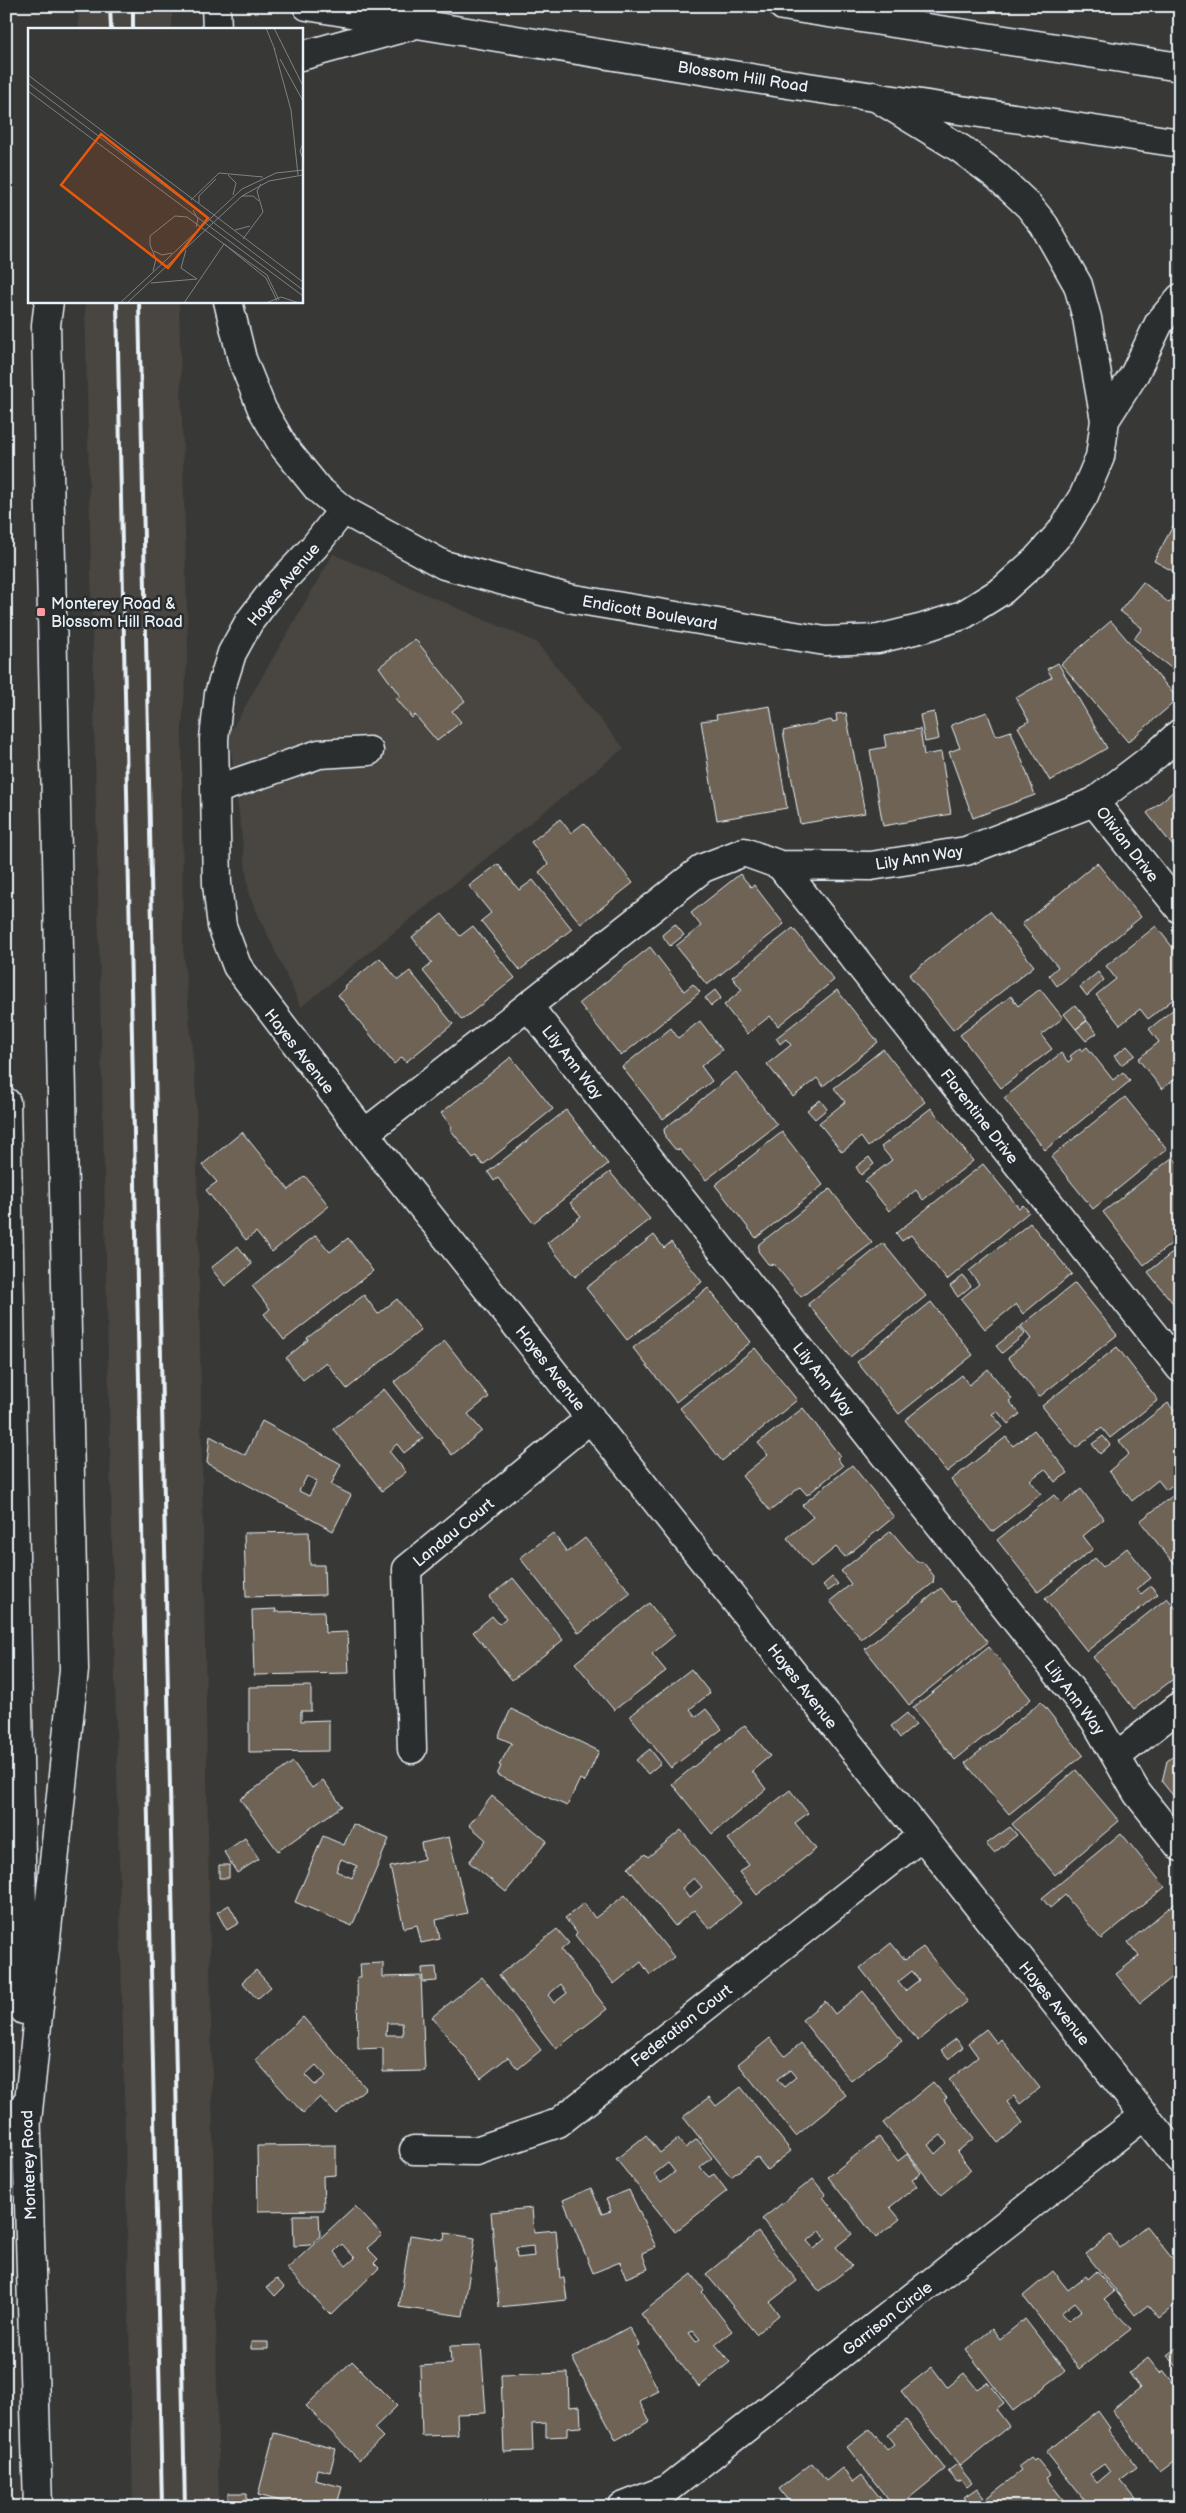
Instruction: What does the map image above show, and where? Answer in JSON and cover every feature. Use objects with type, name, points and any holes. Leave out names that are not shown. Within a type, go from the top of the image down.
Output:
[{"type":"main road","points":[[216,6],[217,28]]},
{"type":"main road","points":[[783,6],[1180,67]]},
{"type":"main road","name":"Blossom Hill Road","points":[[314,7],[1180,143]]},
{"type":"main road","points":[[312,54],[418,24]]},
{"type":"main road","points":[[874,96],[961,149],[997,176],[1029,206],[1044,225],[1078,285],[1087,318],[1105,420]]},
{"type":"main road","points":[[1105,420],[1135,373],[1159,323],[1180,298]]},
{"type":"main road","points":[[27,2121],[74,1670],[65,1159],[46,325],[49,302]]},
{"type":"main road","name":"Endicott Boulevard","points":[[228,302],[242,359],[262,409],[284,447],[318,489],[343,510],[444,565],[568,598],[825,641],[878,639],[962,615],[1003,590],[1035,561],[1061,532],[1084,495],[1100,457],[1105,420]]},
{"type":"main road","name":"Hayes Avenue","points":[[343,510],[314,547],[272,592],[249,622],[232,652],[219,694],[214,739],[218,884],[222,926],[237,966],[365,1133],[1180,2160]]},
{"type":"main road","name":"Lily Ann Way","points":[[365,1133],[703,868],[744,852],[780,865],[872,866],[966,851],[1094,802],[1157,754],[1180,733]]},
{"type":"main road","points":[[215,790],[319,754],[369,750]]},
{"type":"main road","name":"Olivian Drive","points":[[1094,802],[1180,909]]},
{"type":"main road","name":"Florentine Drive","points":[[780,865],[1180,1368]]},
{"type":"main road","name":"Lily Ann Way","points":[[528,1006],[1094,1719],[1137,1793],[1180,1847]]},
{"type":"main road","name":"Monterey Road","points":[[6,1102],[18,1786],[38,2507]]},
{"type":"main road","name":"Landau Court","points":[[412,1749],[408,1569],[591,1418]]},
{"type":"main road","points":[[1117,1756],[1180,1706]]},
{"type":"main road","name":"Federation Court","points":[[414,2150],[476,2151],[558,2123],[922,1836]]},
{"type":"main road","name":"Garrison Circle","points":[[622,2507],[668,2489],[1145,2115]]},
{"type":"shaded area","points":[[78,6],[172,6],[172,28],[79,28]]},
{"type":"shaded area","points":[[85,302],[179,302],[188,648],[182,729],[183,945],[196,1092],[219,2507],[133,2507]]},
{"type":"shaded area","points":[[333,554],[536,642],[624,748],[301,1007],[249,895],[229,734]]},
{"type":"building","points":[[1180,513],[1180,575],[1154,561]]},
{"type":"building","points":[[1143,582],[1169,603],[1180,590],[1180,675],[1134,639],[1142,628],[1120,611]]},
{"type":"building","points":[[1111,621],[1178,699],[1128,742],[1061,664]]},
{"type":"building","points":[[415,639],[465,701],[452,711],[461,722],[437,741],[415,715],[412,718],[396,698],[400,696],[379,667]]},
{"type":"building","points":[[1058,663],[1107,748],[1050,781],[1018,727],[1029,721],[1016,698],[1052,677],[1047,669]]},
{"type":"building","points":[[770,706],[787,808],[717,820],[701,721],[717,719],[716,715]]},
{"type":"building","points":[[934,712],[939,739],[925,742],[920,715]]},
{"type":"building","points":[[987,712],[996,736],[1011,731],[1035,795],[973,818],[949,752],[960,748],[951,725]]},
{"type":"building","points":[[846,713],[865,813],[800,824],[783,731],[831,720],[832,722],[837,721],[836,714]]},
{"type":"building","points":[[920,729],[924,755],[941,752],[951,814],[883,826],[870,750],[886,747],[884,735]]},
{"type":"building","points":[[1180,786],[1180,855],[1147,813]]},
{"type":"building","points":[[560,819],[571,833],[584,823],[633,883],[581,924],[539,872],[548,864],[531,842]]},
{"type":"building","points":[[1097,863],[1141,917],[1057,986],[1049,975],[1058,967],[1022,924]]},
{"type":"building","points":[[498,864],[519,890],[533,880],[572,929],[520,970],[481,921],[491,913],[469,886]]},
{"type":"building","points":[[740,874],[751,887],[754,885],[784,924],[707,985],[676,946],[701,926],[691,913]]},
{"type":"building","points":[[990,911],[1034,966],[953,1030],[909,975]]},
{"type":"building","points":[[442,914],[460,936],[473,926],[515,978],[462,1020],[423,971],[432,963],[412,937]]},
{"type":"building","points":[[675,924],[684,935],[670,946],[662,935]]},
{"type":"building","points":[[1156,926],[1180,957],[1180,994],[1148,1019],[1140,1009],[1120,1025],[1096,995],[1116,979],[1106,966]]},
{"type":"building","points":[[793,928],[834,980],[778,1026],[770,1016],[747,1034],[724,1005],[742,990],[732,977]]},
{"type":"building","points":[[650,947],[684,991],[693,984],[700,992],[621,1056],[579,1003]]},
{"type":"building","points":[[380,958],[398,980],[410,971],[453,1024],[406,1062],[402,1057],[394,1064],[338,995],[346,988],[345,986]]},
{"type":"building","points":[[1098,972],[1104,980],[1087,996],[1080,987]]},
{"type":"building","points":[[1040,989],[1063,1018],[1041,1035],[1052,1049],[1001,1088],[960,1035],[1011,996],[1018,1006]]},
{"type":"building","points":[[715,990],[721,998],[711,1006],[705,998]]},
{"type":"building","points":[[837,990],[878,1042],[823,1086],[817,1078],[793,1097],[767,1064],[791,1045],[786,1039],[780,1044],[776,1038]]},
{"type":"building","points":[[1180,1004],[1180,1075],[1162,1089],[1138,1059],[1159,1042],[1149,1029]]},
{"type":"building","points":[[1075,1005],[1087,1020],[1076,1029],[1064,1014]]},
{"type":"building","points":[[700,1021],[722,1050],[701,1066],[712,1081],[663,1119],[622,1067],[671,1028],[678,1038]]},
{"type":"building","points":[[1087,1021],[1097,1033],[1086,1041],[1076,1029]]},
{"type":"building","points":[[1127,1046],[1135,1055],[1121,1065],[1114,1056]]},
{"type":"building","points":[[1087,1047],[1113,1080],[1123,1072],[1130,1081],[1045,1150],[1004,1098],[1061,1053],[1068,1062],[1072,1059],[1070,1056],[1080,1048],[1082,1051]]},
{"type":"building","points":[[883,1049],[925,1102],[868,1147],[861,1137],[842,1152],[819,1123],[845,1102],[834,1088]]},
{"type":"building","points":[[511,1057],[553,1109],[483,1165],[476,1156],[473,1158],[450,1129],[452,1127],[441,1113]]},
{"type":"building","points":[[736,1072],[777,1125],[706,1180],[680,1150],[675,1149],[665,1137],[664,1129]]},
{"type":"building","points":[[1125,1097],[1167,1149],[1093,1209],[1051,1157]]},
{"type":"building","points":[[820,1100],[827,1109],[815,1119],[807,1110]]},
{"type":"building","points":[[931,1108],[973,1161],[923,1200],[916,1190],[889,1211],[865,1181],[892,1160],[881,1147]]},
{"type":"building","points":[[566,1110],[608,1164],[533,1223],[498,1178],[494,1181],[488,1172]]},
{"type":"building","points":[[242,1132],[289,1190],[305,1176],[329,1206],[272,1252],[256,1232],[246,1240],[206,1190],[217,1182],[202,1165]]},
{"type":"building","points":[[782,1132],[823,1185],[756,1238],[715,1185]]},
{"type":"building","points":[[869,1157],[874,1164],[861,1175],[856,1167]]},
{"type":"building","points":[[1173,1157],[1180,1166],[1180,1237],[1144,1265],[1103,1212]]},
{"type":"building","points":[[983,1164],[1019,1208],[1023,1205],[1029,1212],[947,1280],[911,1235],[902,1241],[896,1233]]},
{"type":"building","points":[[610,1172],[650,1219],[575,1277],[547,1243],[581,1216],[570,1203]]},
{"type":"building","points":[[830,1189],[872,1243],[801,1297],[775,1265],[768,1264],[758,1251],[759,1244]]},
{"type":"building","points":[[1030,1223],[1072,1274],[1023,1314],[1016,1304],[985,1329],[961,1299],[979,1284],[969,1271]]},
{"type":"building","points":[[316,1235],[330,1252],[348,1238],[373,1271],[284,1340],[264,1314],[270,1309],[252,1286]]},
{"type":"building","points":[[654,1235],[664,1248],[671,1242],[702,1282],[627,1340],[586,1288]]},
{"type":"building","points":[[883,1243],[926,1296],[850,1357],[808,1304]]},
{"type":"building","points":[[238,1246],[252,1264],[225,1286],[211,1268]]},
{"type":"building","points":[[1180,1247],[1180,1312],[1148,1272]]},
{"type":"building","points":[[963,1276],[971,1286],[958,1297],[950,1286]]},
{"type":"building","points":[[1075,1283],[1117,1335],[1039,1397],[1008,1357],[1031,1339],[1021,1326]]},
{"type":"building","points":[[708,1288],[751,1342],[676,1402],[633,1348]]},
{"type":"building","points":[[364,1295],[378,1314],[397,1299],[421,1330],[347,1389],[326,1362],[303,1380],[286,1358],[308,1340],[307,1338]]},
{"type":"building","points":[[931,1302],[973,1355],[899,1414],[857,1362]]},
{"type":"building","points":[[1020,1327],[1025,1334],[1002,1353],[996,1346]]},
{"type":"building","points":[[445,1341],[489,1397],[468,1414],[482,1431],[452,1455],[394,1382]]},
{"type":"building","points":[[1117,1347],[1158,1400],[1110,1438],[1102,1428],[1076,1448],[1042,1406]]},
{"type":"building","points":[[755,1348],[797,1400],[722,1461],[680,1408]]},
{"type":"building","points":[[988,1369],[1012,1399],[1009,1401],[1020,1414],[1008,1424],[997,1411],[992,1414],[1003,1427],[947,1472],[905,1420],[962,1375],[969,1385]]},
{"type":"building","points":[[384,1389],[423,1438],[404,1453],[397,1444],[389,1451],[406,1472],[382,1491],[333,1429]]},
{"type":"building","points":[[1168,1403],[1180,1418],[1180,1479],[1166,1490],[1158,1480],[1132,1501],[1109,1471],[1129,1454],[1119,1441]]},
{"type":"building","points":[[803,1408],[840,1456],[837,1458],[843,1466],[807,1495],[800,1487],[770,1511],[742,1476],[768,1455],[758,1443]]},
{"type":"building","points":[[262,1421],[341,1464],[331,1485],[351,1495],[333,1531],[207,1463],[210,1436],[245,1455]],"holes":[[[307,1476],[317,1481],[309,1496],[299,1491]]]},
{"type":"building","points":[[1034,1430],[1068,1473],[1055,1482],[1045,1469],[1030,1480],[1041,1494],[992,1532],[951,1480],[1006,1437],[1013,1446]]},
{"type":"building","points":[[1103,1436],[1110,1445],[1100,1454],[1092,1444]]},
{"type":"building","points":[[852,1465],[894,1517],[845,1557],[836,1547],[811,1567],[787,1538],[813,1517],[802,1505]]},
{"type":"building","points":[[1081,1489],[1104,1519],[1083,1536],[1093,1549],[1038,1592],[997,1540],[1054,1495],[1062,1504]]},
{"type":"building","points":[[1180,1490],[1180,1560],[1174,1564],[1140,1521]]},
{"type":"building","points":[[891,1531],[917,1562],[923,1562],[934,1576],[933,1583],[861,1639],[830,1601],[851,1584],[841,1571]]},
{"type":"building","points":[[309,1532],[310,1565],[324,1565],[325,1595],[246,1597],[244,1533]]},
{"type":"building","points":[[553,1533],[567,1552],[585,1538],[631,1593],[579,1633],[520,1558]]},
{"type":"building","points":[[1127,1548],[1151,1578],[1137,1589],[1141,1594],[1151,1586],[1158,1594],[1087,1651],[1045,1599],[1095,1558],[1103,1567]]},
{"type":"building","points":[[832,1577],[838,1584],[828,1591],[823,1585]]},
{"type":"building","points":[[513,1578],[563,1640],[512,1680],[473,1632],[492,1616],[499,1624],[506,1618],[489,1597]]},
{"type":"building","points":[[941,1588],[952,1602],[955,1601],[988,1642],[909,1705],[865,1649]]},
{"type":"building","points":[[1167,1598],[1180,1613],[1180,1674],[1134,1709],[1093,1657]]},
{"type":"building","points":[[649,1603],[675,1635],[652,1654],[666,1671],[614,1710],[575,1663]]},
{"type":"building","points":[[276,1609],[275,1612],[324,1611],[325,1633],[347,1632],[349,1673],[254,1675],[252,1610]]},
{"type":"building","points":[[989,1647],[1031,1699],[955,1760],[913,1708]]},
{"type":"building","points":[[691,1669],[710,1693],[690,1709],[696,1717],[706,1709],[722,1729],[671,1768],[630,1716]]},
{"type":"building","points":[[311,1686],[311,1711],[301,1711],[301,1721],[329,1720],[329,1751],[249,1752],[249,1687]]},
{"type":"building","points":[[1041,1702],[1083,1755],[1009,1814],[965,1763]]},
{"type":"building","points":[[511,1709],[599,1751],[585,1782],[580,1779],[567,1806],[497,1775],[501,1766],[499,1765],[512,1743],[498,1737]]},
{"type":"building","points":[[907,1713],[916,1725],[900,1738],[891,1726]]},
{"type":"building","points":[[745,1725],[770,1756],[752,1771],[766,1789],[712,1834],[672,1784]]},
{"type":"building","points":[[650,1749],[661,1763],[648,1774],[636,1760]]},
{"type":"building","points":[[1180,1751],[1180,1804],[1162,1782],[1167,1761]]},
{"type":"building","points":[[293,1762],[312,1788],[323,1780],[342,1806],[278,1851],[240,1799]]},
{"type":"building","points":[[1076,1770],[1119,1821],[1055,1875],[1012,1824]]},
{"type":"building","points":[[790,1790],[808,1813],[795,1823],[816,1849],[757,1895],[739,1872],[749,1865],[728,1839]]},
{"type":"building","points":[[492,1796],[547,1841],[506,1892],[469,1862],[486,1840],[469,1825]]},
{"type":"building","points":[[353,1824],[389,1839],[352,1926],[295,1902],[323,1836],[344,1845]],"holes":[[[341,1859],[357,1866],[352,1878],[336,1871]]]},
{"type":"building","points":[[1010,1827],[1017,1835],[994,1853],[986,1844]]},
{"type":"building","points":[[681,1830],[741,1903],[710,1929],[694,1910],[675,1926],[628,1868],[645,1854],[648,1857]],"holes":[[[694,1878],[702,1887],[689,1898],[682,1888]]]},
{"type":"building","points":[[1121,1833],[1165,1887],[1101,1939],[1065,1895],[1050,1908],[1042,1898]]},
{"type":"building","points":[[449,1837],[467,1913],[436,1920],[440,1939],[421,1943],[417,1925],[404,1928],[390,1867],[424,1859],[421,1843]]},
{"type":"building","points":[[245,1838],[259,1859],[237,1873],[224,1852]]},
{"type":"building","points":[[219,1865],[229,1865],[229,1878],[219,1878]]},
{"type":"building","points":[[625,1895],[674,1957],[650,1975],[641,1962],[614,1984],[575,1935],[577,1933],[565,1918],[584,1903],[595,1918]]},
{"type":"building","points":[[1176,1902],[1180,1907],[1180,1983],[1174,1976],[1140,2003],[1116,1974],[1139,1956],[1128,1942]]},
{"type":"building","points":[[229,1905],[239,1923],[227,1930],[217,1912]]},
{"type":"building","points":[[557,1929],[569,1943],[561,1950],[607,2009],[556,2049],[499,1975]],"holes":[[[561,1984],[567,1993],[554,2003],[548,1995]]]},
{"type":"building","points":[[891,1943],[905,1960],[923,1947],[968,2001],[918,2041],[860,1968]],"holes":[[[912,1971],[919,1980],[905,1991],[898,1982]]]},
{"type":"building","points":[[383,1963],[383,1977],[421,1976],[425,2071],[383,2072],[383,2048],[358,2049],[357,1977],[361,1977],[360,1964]],"holes":[[[387,2023],[402,2023],[403,2035],[386,2035]]]},
{"type":"building","points":[[436,1967],[437,1981],[423,1982],[422,1968]]},
{"type":"building","points":[[256,1970],[271,1987],[257,1999],[242,1982]]},
{"type":"building","points":[[482,1977],[541,2050],[518,2069],[508,2057],[481,2078],[432,2017]]},
{"type":"building","points":[[863,1991],[902,2041],[851,2081],[802,2020],[825,2001],[835,2014]]},
{"type":"building","points":[[303,2017],[366,2088],[336,2114],[320,2097],[303,2113],[255,2060]],"holes":[[[316,2065],[326,2076],[315,2085],[305,2075]]]},
{"type":"building","points":[[986,2029],[997,2043],[1001,2039],[1040,2088],[1020,2104],[1014,2096],[1007,2102],[1023,2123],[998,2143],[949,2080],[978,2057],[968,2043]]},
{"type":"building","points":[[770,2038],[785,2056],[801,2043],[846,2095],[796,2136],[738,2064]],"holes":[[[790,2070],[796,2077],[784,2087],[777,2079]]]},
{"type":"building","points":[[956,2039],[963,2047],[949,2059],[941,2050]]},
{"type":"building","points":[[933,2082],[947,2098],[944,2100],[974,2138],[957,2152],[971,2170],[941,2195],[883,2123]],"holes":[[[941,2135],[947,2143],[935,2154],[928,2145]]]},
{"type":"building","points":[[741,2087],[791,2151],[767,2170],[757,2157],[731,2177],[683,2117],[709,2097],[716,2106]]},
{"type":"building","points":[[646,2135],[660,2153],[678,2139],[685,2148],[697,2139],[712,2158],[700,2168],[709,2177],[714,2174],[727,2191],[675,2232],[616,2159]],"holes":[[[668,2163],[675,2172],[661,2183],[654,2174]]]},
{"type":"building","points":[[879,2137],[898,2161],[907,2154],[921,2173],[912,2180],[917,2186],[890,2207],[900,2219],[876,2238],[828,2177]]},
{"type":"building","points":[[336,2145],[336,2175],[323,2176],[324,2210],[258,2211],[257,2146]]},
{"type":"building","points":[[813,2179],[826,2195],[823,2197],[852,2234],[836,2247],[852,2266],[819,2291],[762,2219]],"holes":[[[820,2231],[826,2239],[814,2249],[807,2241]]]},
{"type":"building","points":[[591,2188],[602,2214],[611,2211],[606,2199],[629,2190],[656,2247],[642,2253],[648,2269],[626,2278],[620,2262],[593,2273],[563,2200]]},
{"type":"building","points":[[355,2206],[382,2235],[367,2248],[378,2259],[374,2263],[379,2268],[331,2315],[287,2269]],"holes":[[[342,2244],[355,2258],[346,2266],[334,2252]]]},
{"type":"building","points":[[532,2208],[534,2232],[556,2230],[560,2278],[564,2278],[567,2300],[499,2307],[491,2212]],"holes":[[[533,2246],[534,2256],[517,2258],[516,2248]]]},
{"type":"building","points":[[293,2215],[319,2215],[320,2236],[310,2245],[294,2246]]},
{"type":"building","points":[[1146,2226],[1180,2268],[1180,2279],[1174,2283],[1180,2290],[1180,2301],[1159,2318],[1148,2305],[1135,2315],[1086,2254],[1110,2235],[1119,2247]]},
{"type":"building","points":[[758,2232],[797,2281],[770,2302],[779,2315],[756,2334],[706,2274]]},
{"type":"building","points":[[445,2233],[475,2238],[463,2316],[399,2307],[410,2235],[444,2240]]},
{"type":"building","points":[[1053,2271],[1068,2290],[1086,2276],[1088,2279],[1097,2271],[1114,2292],[1104,2300],[1131,2329],[1079,2369],[1023,2296]],"holes":[[[1075,2302],[1082,2310],[1068,2321],[1061,2313]]]},
{"type":"building","points":[[692,2274],[704,2290],[702,2292],[732,2331],[715,2344],[730,2362],[699,2387],[641,2314]],"holes":[[[693,2331],[700,2339],[696,2342],[689,2333]]]},
{"type":"building","points":[[277,2279],[284,2287],[275,2296],[267,2287]]},
{"type":"building","points":[[1025,2319],[1065,2371],[1013,2411],[966,2350],[992,2329],[1000,2339]]},
{"type":"building","points":[[629,2327],[639,2345],[636,2347],[659,2391],[639,2401],[650,2421],[616,2440],[572,2358]]},
{"type":"building","points":[[251,2342],[268,2342],[268,2349],[251,2349]]},
{"type":"building","points":[[481,2345],[486,2413],[457,2414],[458,2435],[422,2436],[420,2366],[451,2364],[450,2346]]},
{"type":"building","points":[[1180,2345],[1180,2370],[1167,2355]]},
{"type":"building","points":[[1148,2358],[1160,2373],[1163,2370],[1180,2391],[1180,2435],[1175,2439],[1180,2446],[1180,2457],[1160,2472],[1112,2410],[1140,2388],[1129,2373]]},
{"type":"building","points":[[352,2361],[397,2406],[374,2428],[383,2437],[359,2460],[306,2406]]},
{"type":"building","points":[[932,2367],[947,2387],[964,2373],[977,2389],[987,2382],[1004,2403],[996,2409],[1009,2426],[960,2466],[901,2391]]},
{"type":"building","points":[[568,2373],[569,2407],[580,2406],[581,2427],[567,2428],[567,2436],[546,2437],[546,2423],[532,2424],[533,2451],[504,2452],[501,2375]]},
{"type":"building","points":[[1098,2411],[1110,2428],[1108,2430],[1137,2467],[1120,2480],[1136,2499],[1127,2507],[1090,2507],[1046,2452]],"holes":[[[1104,2464],[1110,2472],[1097,2483],[1090,2474]]]},
{"type":"building","points":[[906,2420],[945,2469],[898,2507],[894,2507],[847,2447],[870,2429],[887,2450],[894,2444],[887,2435]]},
{"type":"building","points":[[274,2433],[336,2449],[330,2472],[317,2469],[315,2480],[342,2487],[336,2507],[303,2507],[258,2495]]},
{"type":"building","points":[[1031,2457],[1034,2460],[1036,2458],[1050,2475],[1046,2478],[1069,2507],[991,2507],[985,2499],[1021,2471],[1018,2467]]},
{"type":"building","points":[[812,2463],[826,2481],[842,2468],[853,2482],[862,2475],[881,2499],[873,2505],[875,2507],[793,2507],[779,2489]]},
{"type":"building","points":[[957,2464],[972,2483],[967,2487],[961,2480],[957,2482],[948,2471]]},
{"type":"building","points":[[977,2488],[984,2497],[972,2507],[964,2497]]},
{"type":"building","points":[[228,2493],[247,2493],[247,2507],[228,2507]]},
{"type":"railway","points":[[110,6],[111,28]]},
{"type":"railway","points":[[133,6],[133,28]]},
{"type":"railway","points":[[117,302],[162,2507]]},
{"type":"railway","points":[[139,302],[185,2507]]},
{"type":"place","name":"Monterey Road & Blossom Hill Road","points":[[41,612]]}]
